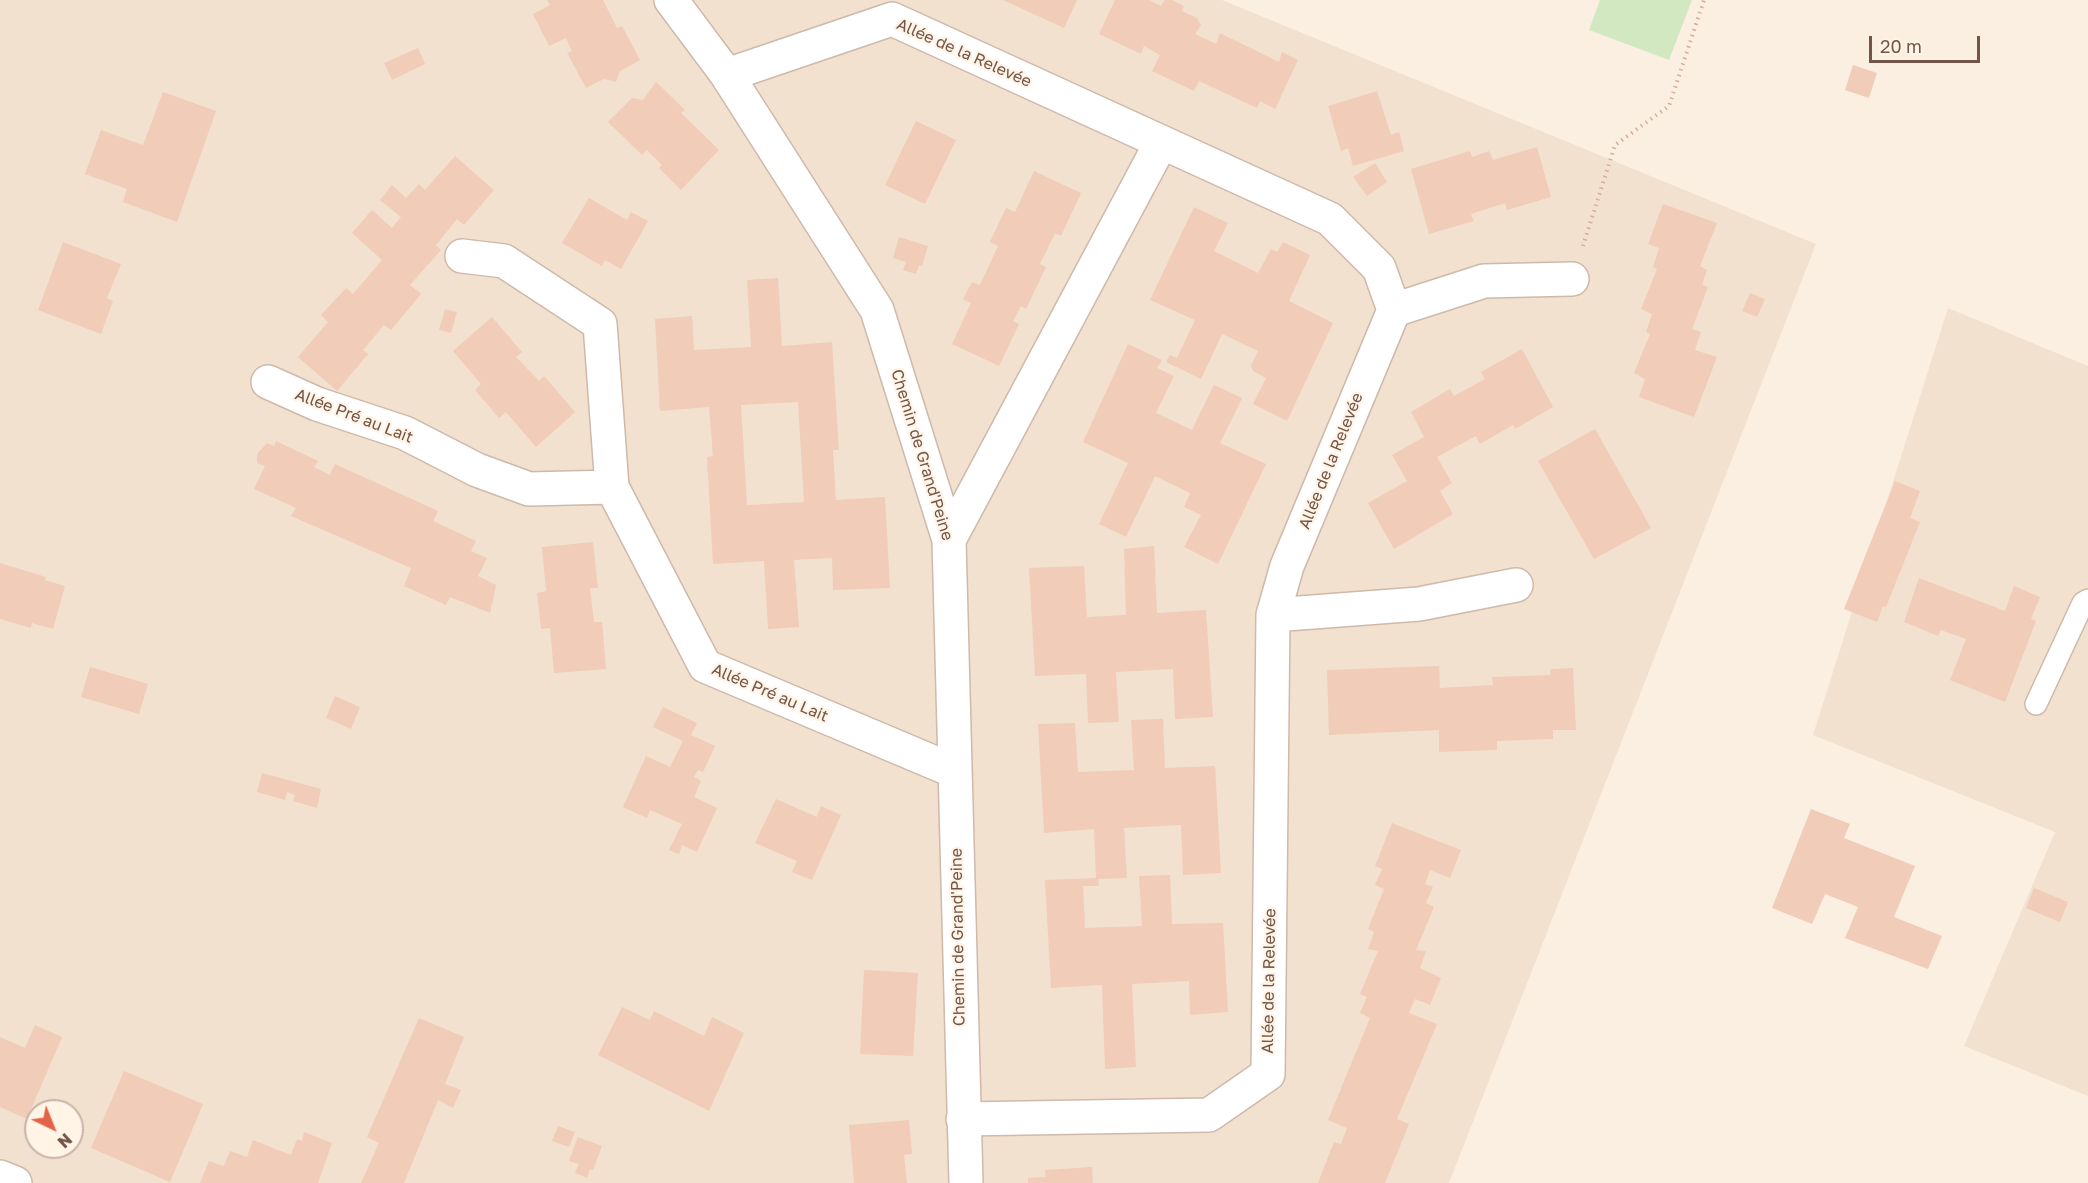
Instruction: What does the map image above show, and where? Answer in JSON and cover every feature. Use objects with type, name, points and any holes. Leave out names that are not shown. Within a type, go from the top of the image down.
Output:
[{"type":"street","name":"Chemin de Grand'Peine","points":[[671,0],[727,75],[877,310],[949,540],[963,1119]]},
{"type":"street","name":"Allée de la Relevée","points":[[727,75],[892,20],[1330,219],[1379,268],[1394,309],[1287,566],[1273,615],[1268,1074],[1209,1115],[963,1119]]},
{"type":"street","points":[[949,540],[1161,143]]},
{"type":"street","name":"Allée Pré au Lait","points":[[462,256],[504,261],[600,324],[612,487],[705,666],[954,771]]},
{"type":"street","points":[[1394,309],[1484,281],[1572,279]]},
{"type":"street","name":"Allée Pré au Lait","points":[[268,382],[317,404],[405,433],[477,470],[529,489],[612,487]]},
{"type":"street","points":[[1273,615],[1419,604],[1516,585]]},
{"type":"street","points":[[963,1119],[966,1183]]},
{"type":"street","points":[[0,1177],[15,1183]]},
{"type":"lane","points":[[2036,704],[2083,603],[2088,600]]},
{"type":"path","points":[[1572,279],[1615,145],[1669,106],[1704,0]]},
{"type":"shaded area","points":[[0,0],[1222,0],[1816,244],[1449,1183],[0,1183]]},
{"type":"shaded area","points":[[1948,308],[2088,366],[2088,1096],[1964,1046],[2055,832],[1813,735]]},
{"type":"green space","points":[[1600,0],[1692,0],[1669,60],[1589,30]]},
{"type":"building","points":[[547,0],[603,0],[617,28],[622,26],[640,60],[620,71],[616,82],[604,79],[586,88],[567,53],[572,51],[566,38],[549,46],[533,14],[550,5]]},
{"type":"building","points":[[1003,0],[1077,0],[1064,28]]},
{"type":"building","points":[[1115,0],[1149,0],[1161,6],[1165,0],[1172,0],[1184,6],[1182,11],[1197,18],[1201,25],[1195,34],[1216,44],[1220,33],[1279,62],[1282,52],[1298,60],[1275,109],[1260,101],[1257,108],[1199,81],[1194,91],[1152,71],[1160,55],[1144,46],[1141,54],[1099,34]]},
{"type":"building","points":[[418,48],[425,64],[392,80],[384,63]]},
{"type":"building","points":[[1853,65],[1877,73],[1869,98],[1845,90]]},
{"type":"building","points":[[656,82],[685,110],[681,113],[719,150],[681,190],[659,168],[662,165],[647,150],[642,155],[608,122],[632,98],[643,100]]},
{"type":"building","points":[[1377,91],[1391,135],[1399,132],[1404,151],[1353,166],[1348,148],[1341,151],[1328,106]]},
{"type":"building","points":[[163,92],[216,111],[177,222],[123,202],[127,189],[85,174],[101,130],[143,145]]},
{"type":"building","points":[[916,121],[956,140],[925,204],[885,185]]},
{"type":"building","points":[[1537,147],[1551,197],[1507,210],[1505,203],[1471,214],[1474,221],[1429,234],[1411,169],[1470,151],[1472,157],[1489,151],[1493,160]]},
{"type":"building","points":[[455,156],[494,190],[464,225],[457,219],[436,245],[441,250],[410,285],[421,294],[391,330],[384,325],[363,350],[368,354],[337,391],[298,357],[328,322],[321,315],[346,288],[353,294],[382,260],[352,233],[372,210],[392,228],[401,217],[380,200],[392,185],[406,198],[419,184],[425,190]]},
{"type":"building","points":[[1375,163],[1387,182],[1367,196],[1353,177]]},
{"type":"building","points":[[1034,171],[1081,193],[1061,236],[1055,233],[1040,264],[1046,267],[1026,309],[1021,306],[1013,321],[1019,324],[999,366],[952,344],[971,303],[963,299],[972,282],[980,285],[998,246],[990,242],[1006,208],[1015,212]]},
{"type":"building","points":[[589,198],[627,220],[631,212],[648,221],[621,269],[605,260],[602,266],[562,243]]},
{"type":"building","points":[[1663,204],[1717,223],[1700,266],[1707,270],[1702,285],[1708,287],[1692,329],[1701,332],[1695,350],[1717,357],[1694,417],[1639,397],[1645,379],[1634,373],[1650,334],[1646,332],[1652,314],[1641,309],[1657,269],[1653,267],[1659,248],[1648,244]]},
{"type":"building","points":[[1194,207],[1228,223],[1214,251],[1258,273],[1271,249],[1277,252],[1283,242],[1310,255],[1289,301],[1333,323],[1287,421],[1253,404],[1266,378],[1253,371],[1251,365],[1258,351],[1222,334],[1201,379],[1166,362],[1170,355],[1177,358],[1195,320],[1150,300]]},
{"type":"building","points":[[899,237],[928,246],[922,266],[919,265],[916,274],[903,270],[906,262],[893,258]]},
{"type":"building","points":[[63,242],[121,264],[107,298],[113,301],[101,334],[38,310]]},
{"type":"building","points":[[778,278],[782,346],[832,342],[839,450],[833,450],[836,500],[885,497],[890,588],[833,590],[832,558],[794,560],[799,627],[768,629],[764,561],[713,564],[707,457],[713,456],[709,407],[660,411],[655,319],[692,316],[694,350],[751,347],[747,280]],"holes":[[[798,402],[804,502],[747,505],[741,405]]]},
{"type":"building","points":[[1750,293],[1765,299],[1757,317],[1742,311]]},
{"type":"building","points":[[445,309],[457,312],[451,333],[439,330]]},
{"type":"building","points":[[492,317],[522,352],[516,357],[539,381],[544,376],[575,412],[536,447],[506,412],[499,418],[475,390],[481,384],[453,351]]},
{"type":"building","points":[[1128,344],[1162,360],[1157,368],[1174,376],[1156,413],[1192,430],[1214,385],[1242,398],[1220,443],[1266,464],[1218,564],[1184,547],[1201,515],[1184,507],[1190,493],[1155,476],[1126,537],[1099,524],[1128,463],[1083,442]]},
{"type":"building","points":[[1522,349],[1553,407],[1515,429],[1513,425],[1480,444],[1476,436],[1437,457],[1452,483],[1440,491],[1453,514],[1394,549],[1368,503],[1407,481],[1392,455],[1424,437],[1411,412],[1450,389],[1454,396],[1485,379],[1481,372]]},
{"type":"building","points":[[1595,429],[1651,528],[1594,559],[1538,461]]},
{"type":"building","points":[[276,441],[318,461],[314,467],[330,475],[335,464],[438,511],[433,521],[476,541],[471,551],[487,558],[478,576],[496,585],[490,613],[450,597],[446,605],[404,586],[411,568],[291,516],[296,508],[254,489],[265,466],[257,463],[257,454],[267,443],[274,446]]},
{"type":"building","points":[[1895,481],[1920,491],[1910,518],[1920,522],[1886,607],[1883,606],[1877,622],[1844,609]]},
{"type":"building","points":[[593,542],[598,588],[590,588],[594,622],[602,622],[606,669],[554,673],[550,628],[541,629],[537,593],[546,591],[542,547]]},
{"type":"building","points":[[1154,546],[1157,613],[1206,610],[1213,717],[1175,719],[1173,669],[1116,672],[1119,722],[1088,723],[1086,674],[1035,676],[1029,568],[1084,566],[1087,617],[1126,615],[1124,549]]},
{"type":"building","points":[[0,563],[46,577],[45,580],[65,586],[53,629],[32,623],[31,628],[0,619]]},
{"type":"building","points":[[1919,578],[2005,611],[2014,586],[2040,597],[2031,619],[2036,621],[2005,702],[1950,680],[1966,639],[1941,630],[1938,636],[1904,622]]},
{"type":"building","points":[[1439,666],[1440,688],[1493,685],[1492,677],[1550,675],[1551,669],[1573,668],[1576,730],[1553,730],[1553,739],[1497,741],[1497,750],[1439,752],[1439,730],[1329,735],[1327,670]]},
{"type":"building","points":[[90,667],[148,684],[139,714],[81,697]]},
{"type":"building","points":[[335,696],[360,707],[351,729],[326,718]]},
{"type":"building","points":[[663,707],[697,723],[691,735],[715,746],[703,772],[698,770],[694,777],[701,781],[694,797],[717,808],[697,852],[682,845],[679,854],[669,850],[682,824],[650,810],[647,818],[623,807],[646,756],[670,767],[683,741],[653,727]]},
{"type":"building","points":[[1163,719],[1165,768],[1215,766],[1221,873],[1183,875],[1181,825],[1124,828],[1127,878],[1098,879],[1099,886],[1083,886],[1085,928],[1142,926],[1139,876],[1170,875],[1172,924],[1223,923],[1228,1012],[1190,1015],[1189,981],[1132,984],[1136,1067],[1105,1069],[1102,985],[1051,988],[1045,880],[1096,878],[1094,829],[1044,833],[1038,724],[1075,723],[1078,772],[1134,770],[1131,720]]},
{"type":"building","points":[[262,773],[321,789],[317,808],[293,801],[295,795],[287,792],[285,800],[257,792]]},
{"type":"building","points":[[776,799],[817,817],[821,806],[841,815],[812,880],[792,872],[797,861],[755,843]]},
{"type":"building","points":[[1811,809],[1850,824],[1844,838],[1915,866],[1894,917],[1942,936],[1928,969],[1845,938],[1858,907],[1825,894],[1812,924],[1772,908]]},
{"type":"building","points":[[1392,823],[1461,850],[1450,878],[1430,870],[1425,884],[1433,887],[1426,903],[1434,907],[1416,950],[1426,951],[1420,968],[1441,978],[1430,1005],[1415,999],[1409,1013],[1437,1024],[1397,1119],[1409,1124],[1385,1183],[1318,1183],[1334,1142],[1341,1144],[1347,1128],[1328,1120],[1370,1018],[1360,1013],[1367,997],[1360,994],[1378,951],[1368,949],[1374,932],[1368,929],[1384,889],[1375,885],[1382,869],[1375,866]]},
{"type":"building","points":[[2034,888],[2068,902],[2060,922],[2026,908]]},
{"type":"building","points":[[864,970],[918,973],[913,1056],[860,1054]]},
{"type":"building","points":[[622,1007],[650,1020],[654,1011],[704,1036],[712,1017],[744,1033],[709,1111],[598,1055]]},
{"type":"building","points":[[419,1018],[464,1037],[445,1084],[461,1090],[453,1108],[438,1100],[404,1183],[361,1183],[379,1143],[367,1137]]},
{"type":"building","points":[[35,1025],[62,1037],[36,1099],[24,1099],[24,1118],[0,1107],[0,1037],[25,1048]]},
{"type":"building","points":[[124,1071],[203,1104],[170,1182],[91,1148]]},
{"type":"building","points":[[909,1120],[912,1154],[904,1155],[907,1183],[854,1183],[849,1125]]},
{"type":"building","points":[[558,1126],[575,1132],[569,1147],[552,1141]]},
{"type":"building","points":[[304,1132],[332,1143],[318,1183],[200,1183],[209,1161],[224,1166],[230,1151],[247,1157],[253,1140],[291,1155],[297,1139],[302,1141]]},
{"type":"building","points":[[578,1137],[602,1146],[593,1170],[590,1169],[587,1178],[575,1173],[579,1164],[569,1161]]},
{"type":"building","points":[[1092,1167],[1093,1183],[1028,1183],[1028,1178],[1046,1177],[1045,1170]]}]
